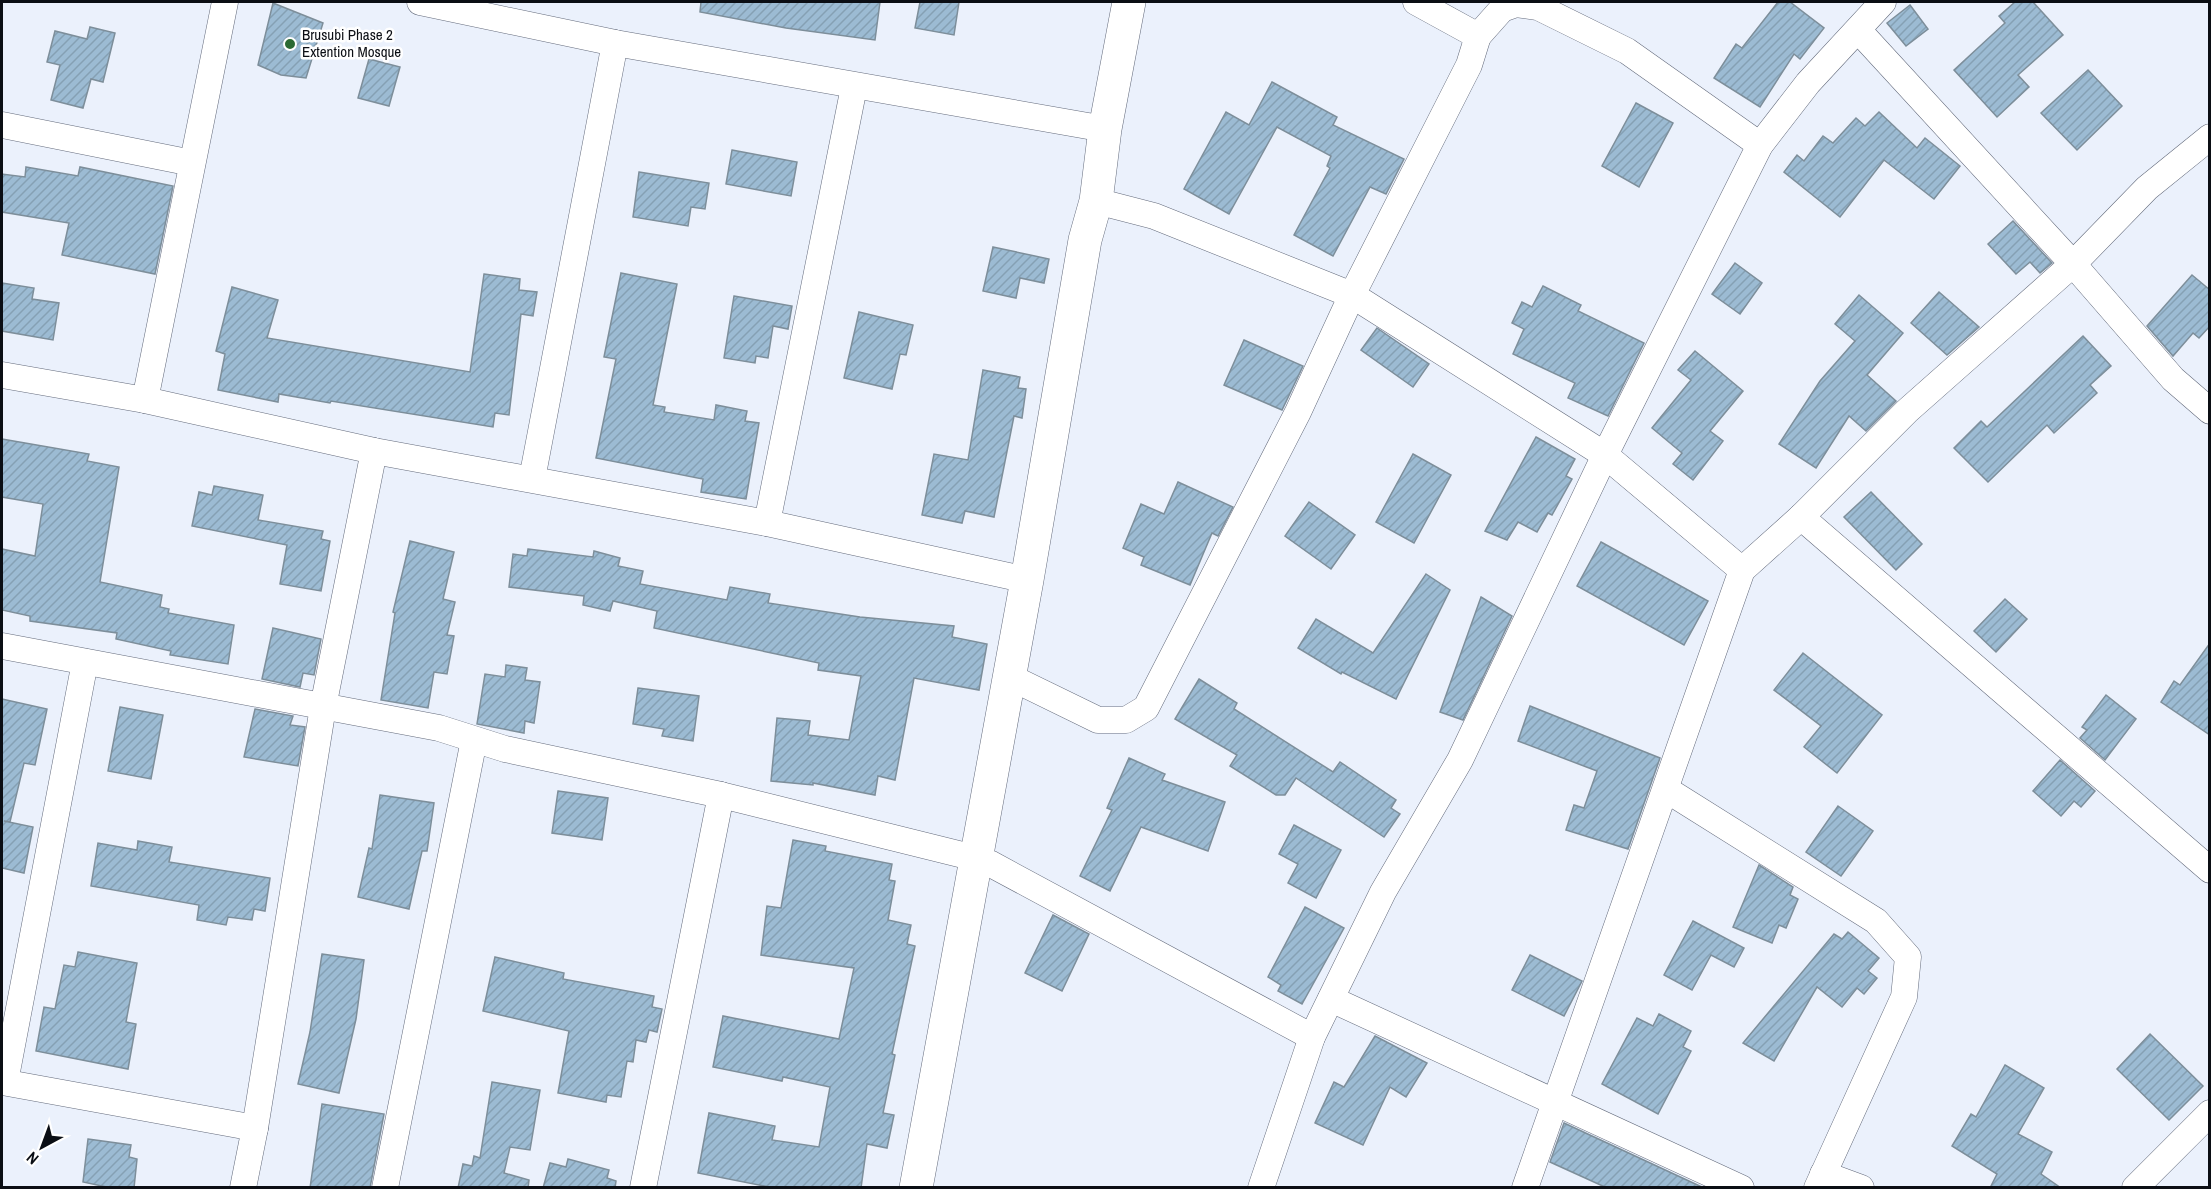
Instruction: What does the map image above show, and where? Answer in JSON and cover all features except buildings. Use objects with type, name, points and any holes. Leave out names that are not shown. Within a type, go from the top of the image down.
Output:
[{"type":"street","points":[[145,400],[225,2]]},
{"type":"street","points":[[420,2],[615,43],[855,87],[1105,129]]},
{"type":"street","points":[[920,1186],[975,858],[1027,580],[1085,240],[1096,201],[1105,129],[1129,2]]},
{"type":"street","points":[[1416,2],[1478,36]]},
{"type":"street","points":[[1261,1188],[1312,1037],[1383,892],[1460,760],[1605,455],[1760,145],[1808,83],[1883,2]]},
{"type":"street","points":[[1008,676],[1098,720],[1126,720],[1146,708],[1299,412],[1352,295],[1469,65],[1478,36],[1502,9],[1516,4],[1538,7],[1628,51],[1760,145]]},
{"type":"street","points":[[1858,30],[2073,264],[2173,379],[2210,411]]},
{"type":"street","points":[[532,479],[615,43]]},
{"type":"street","points":[[767,523],[855,87]]},
{"type":"street","points":[[2,125],[192,163]]},
{"type":"street","points":[[1525,1188],[1553,1102],[1667,790],[1742,570],[1802,517],[1907,411],[2073,264],[2147,188],[2210,137]]},
{"type":"street","points":[[1096,201],[1154,216],[1352,295],[1605,455],[1742,570]]},
{"type":"street","points":[[2,375],[145,400],[374,451],[767,523],[1027,580]]},
{"type":"street","points":[[243,1188],[255,1128],[323,707],[374,451]]},
{"type":"street","points":[[1802,517],[2210,870]]},
{"type":"street","points":[[2,646],[323,707],[338,707],[439,728],[474,740],[721,795],[975,858],[992,864],[1312,1037]]},
{"type":"street","points":[[85,662],[3,1082],[255,1128]]},
{"type":"street","points":[[386,1188],[474,740]]},
{"type":"street","points":[[1667,790],[1876,921],[1908,957],[1904,997],[1820,1181],[1861,1188]]},
{"type":"street","points":[[643,1188],[721,795]]},
{"type":"street","points":[[1331,999],[1741,1188]]},
{"type":"street","points":[[2135,1188],[2210,1113]]},
{"type":"place","name":"Brusubi Phase 2 Extention Mosque","points":[[290,44]]}]
